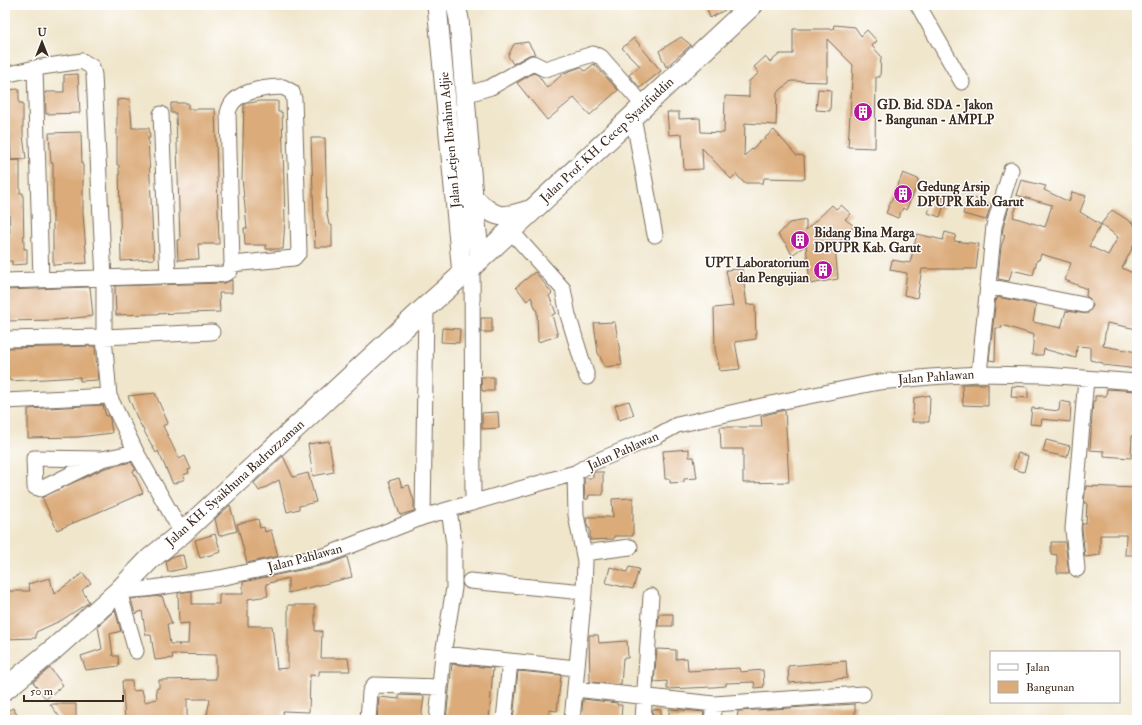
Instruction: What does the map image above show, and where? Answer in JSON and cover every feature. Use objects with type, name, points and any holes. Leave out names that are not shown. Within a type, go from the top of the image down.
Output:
[{"type":"main road","name":"Jalan Prof. KH. Cecep Syarifuddin","points":[[472,266],[752,5]]},
{"type":"main road","name":"Jalan KH. Syaikhuna Badruzzaman","points":[[5,689],[54,649],[119,591],[150,559],[182,533],[472,266]]},
{"type":"street","name":"Jalan Letjen Ibrahim Adjie","points":[[437,5],[472,266]]},
{"type":"street","name":"Jalan Letjen Ibrahim Adjie","points":[[456,5],[473,197],[472,266]]},
{"type":"street","points":[[918,5],[962,82]]},
{"type":"street","points":[[465,95],[491,87],[533,63],[545,69],[593,54],[601,57],[638,111],[655,235]]},
{"type":"street","points":[[5,75],[35,68],[82,61],[92,67],[94,75],[104,279],[104,337],[109,396],[136,452],[182,533]]},
{"type":"street","points":[[35,68],[40,280]]},
{"type":"street","points":[[5,281],[224,274],[230,271],[232,264],[228,112],[233,101],[243,95],[255,91],[283,87],[292,92],[294,100],[300,249],[298,255],[294,258],[232,264]]},
{"type":"street","points":[[161,114],[168,276]]},
{"type":"street","points":[[979,374],[994,226],[1011,170]]},
{"type":"street","points":[[473,197],[488,212],[500,216],[512,215],[535,208]]},
{"type":"street","points":[[510,230],[563,289],[568,314],[587,378]]},
{"type":"street","points":[[472,266],[473,502]]},
{"type":"street","points":[[987,286],[1084,305]]},
{"type":"street","points":[[423,517],[426,307]]},
{"type":"street","points":[[5,339],[104,337],[212,332]]},
{"type":"street","name":"Jalan Pahlawan","points":[[119,591],[146,589],[213,579],[327,555],[423,517],[574,473],[597,461],[657,436],[677,425],[879,382],[979,374],[1044,375],[1137,382]]},
{"type":"street","points":[[1077,569],[1073,529],[1086,379]]},
{"type":"street","points":[[5,401],[109,396]]},
{"type":"street","points":[[102,459],[136,452]]},
{"type":"street","points":[[572,720],[584,592],[584,553],[576,515],[574,473]]},
{"type":"street","points":[[437,720],[443,654],[454,588],[454,544],[448,510]]},
{"type":"street","points":[[584,553],[630,547]]},
{"type":"street","points":[[470,581],[584,592]]},
{"type":"street","points":[[119,591],[136,651]]},
{"type":"street","points":[[643,720],[651,596]]},
{"type":"street","points":[[443,654],[576,668]]},
{"type":"street","points":[[504,720],[510,662]]},
{"type":"street","points":[[368,720],[370,692],[374,685],[440,687]]},
{"type":"street","points":[[575,689],[714,704],[863,694]]},
{"type":"street","points":[[712,720],[714,704]]},
{"type":"building","points":[[706,5],[734,5],[710,18]]},
{"type":"building","points":[[834,25],[855,27],[861,36],[867,30],[877,41],[872,46],[881,56],[880,77],[876,77],[875,148],[848,147],[853,65],[827,39],[827,82],[791,81],[777,93],[776,125],[745,123],[744,156],[774,130],[796,155],[804,156],[805,179],[764,178],[763,183],[744,183],[736,174],[731,179],[702,148],[703,169],[684,170],[682,134],[669,135],[667,112],[679,112],[679,119],[700,118],[701,132],[724,133],[725,96],[749,97],[749,81],[759,73],[754,67],[765,57],[770,62],[780,54],[793,54],[793,29],[833,29]]},
{"type":"building","points":[[681,37],[691,45],[666,67],[659,51]]},
{"type":"building","points":[[634,38],[661,71],[640,88],[629,75],[640,66],[622,48]]},
{"type":"building","points":[[528,42],[535,54],[529,55],[513,64],[508,56],[514,44]]},
{"type":"building","points":[[594,64],[618,90],[590,115],[574,98],[547,120],[517,83],[533,73],[538,75],[547,88],[564,73],[581,67],[585,71]]},
{"type":"building","points":[[78,74],[80,113],[46,114],[45,92],[64,92],[64,75]]},
{"type":"building","points":[[19,89],[19,103],[23,103],[23,135],[26,159],[11,160],[8,101],[6,101],[5,90]]},
{"type":"building","points":[[818,89],[831,90],[830,111],[816,110]]},
{"type":"building","points":[[130,99],[132,128],[149,128],[150,138],[148,138],[154,259],[121,261],[119,165],[117,165],[117,100]]},
{"type":"building","points":[[260,101],[278,101],[278,112],[282,112],[285,221],[283,249],[266,249],[266,245],[245,245],[244,228],[247,228],[242,178],[244,104]]},
{"type":"building","points":[[171,103],[188,103],[188,109],[215,109],[219,244],[198,244],[199,259],[178,260],[177,240],[180,240],[176,113],[171,113]]},
{"type":"building","points":[[81,132],[83,214],[87,263],[53,265],[53,163],[51,163],[49,133]]},
{"type":"building","points":[[311,138],[325,138],[327,214],[329,225],[332,225],[332,247],[315,247]]},
{"type":"building","points":[[20,160],[20,193],[23,193],[24,249],[27,249],[27,264],[12,265],[12,261],[5,261],[5,234],[10,233],[6,161]]},
{"type":"building","name":"Gedung Arsip DPUPR Kab. Garut","points":[[903,173],[918,179],[918,184],[906,210],[903,208],[898,218],[886,213]]},
{"type":"building","points":[[1021,180],[1046,186],[1044,190],[1069,202],[1072,192],[1086,196],[1080,212],[1101,225],[1089,246],[1108,255],[1118,237],[1101,224],[1112,210],[1137,226],[1137,239],[1122,268],[1137,275],[1137,329],[1107,323],[1103,346],[1137,352],[1137,369],[1103,365],[1103,363],[1090,360],[1090,347],[1077,346],[1076,358],[1044,349],[1043,355],[1032,355],[1034,335],[1002,325],[1002,328],[996,328],[995,361],[989,360],[996,298],[996,301],[998,297],[1036,305],[1033,322],[1061,328],[1066,311],[1087,314],[1093,306],[1090,299],[1086,296],[1087,289],[1065,280],[1071,263],[1041,254],[1039,260],[1037,260],[1033,275],[1012,270],[1009,281],[998,279],[1001,247],[1005,235],[1002,234],[1011,200],[1018,202],[1013,217],[1045,227],[1052,205],[1016,195]]},
{"type":"building","points":[[934,194],[946,199],[940,217],[928,213]]},
{"type":"building","points":[[968,196],[991,204],[986,220],[963,214]]},
{"type":"building","points":[[832,205],[836,209],[841,205],[851,214],[845,219],[854,226],[835,246],[838,279],[810,284],[806,245],[792,255],[787,245],[778,235],[789,223],[806,220],[806,230]]},
{"type":"building","points":[[945,232],[956,235],[954,241],[979,244],[976,269],[922,269],[917,298],[904,295],[907,273],[890,270],[892,260],[910,263],[917,234],[943,240]]},
{"type":"building","points":[[742,269],[747,305],[755,304],[756,339],[735,342],[740,369],[720,371],[715,349],[714,308],[733,306],[726,270]]},
{"type":"building","points":[[535,272],[552,293],[549,296],[556,313],[552,315],[558,336],[538,342],[537,312],[531,297],[527,301],[516,287]]},
{"type":"building","points":[[232,280],[232,293],[219,293],[220,312],[116,315],[115,286],[224,283]]},
{"type":"building","points":[[90,287],[93,316],[57,320],[5,321],[5,290]]},
{"type":"building","points":[[481,318],[492,318],[492,332],[481,332]]},
{"type":"building","points":[[615,322],[622,365],[605,367],[598,353],[594,323]]},
{"type":"building","points":[[442,328],[460,329],[459,343],[441,342]]},
{"type":"building","points":[[95,346],[98,380],[80,381],[80,377],[10,381],[10,379],[5,379],[5,348]]},
{"type":"building","points":[[481,377],[494,377],[494,391],[482,391]]},
{"type":"building","points":[[962,384],[988,384],[988,406],[963,405]]},
{"type":"building","points":[[1012,386],[1028,387],[1028,398],[1011,397]]},
{"type":"building","points":[[1107,389],[1137,391],[1137,435],[1132,435],[1131,458],[1104,456],[1104,451],[1090,450],[1093,401],[1095,401],[1095,396],[1106,396]]},
{"type":"building","points":[[155,393],[168,423],[163,426],[179,459],[185,456],[191,469],[188,470],[189,473],[183,475],[185,479],[173,484],[158,451],[156,453],[138,420],[128,396]]},
{"type":"building","points":[[930,395],[929,422],[912,422],[914,398]]},
{"type":"building","points":[[629,401],[634,415],[619,420],[615,405]]},
{"type":"building","points":[[1060,401],[1071,403],[1070,422],[1042,419],[1041,425],[1030,424],[1032,408],[1059,411]]},
{"type":"building","points":[[103,405],[106,416],[109,416],[110,419],[112,433],[79,437],[28,438],[28,409]]},
{"type":"building","points":[[785,410],[789,482],[743,483],[743,449],[721,449],[720,427],[762,427],[761,416]]},
{"type":"building","points":[[498,412],[499,428],[482,429],[482,413]]},
{"type":"building","points":[[1046,440],[1070,446],[1067,457],[1043,452]]},
{"type":"building","points":[[329,441],[334,472],[313,476],[308,444]]},
{"type":"building","points":[[689,449],[689,457],[694,457],[697,478],[684,479],[684,482],[670,483],[670,479],[665,479],[663,451]]},
{"type":"building","points":[[1018,453],[1028,456],[1024,472],[1013,469]]},
{"type":"building","points":[[283,456],[293,477],[308,473],[316,502],[299,506],[299,509],[287,512],[279,480],[259,491],[254,483]]},
{"type":"building","points":[[131,462],[136,470],[133,471],[143,493],[57,530],[42,497],[105,468]]},
{"type":"building","points":[[603,472],[603,495],[589,495],[588,499],[585,499],[584,478],[593,478],[593,473]]},
{"type":"building","points":[[399,478],[402,487],[409,485],[414,501],[414,511],[400,515],[389,481]]},
{"type":"building","points":[[1086,486],[1137,488],[1137,555],[1125,555],[1126,535],[1100,535],[1100,555],[1085,557],[1082,524],[1086,524],[1087,503],[1084,503]]},
{"type":"building","points":[[633,498],[633,536],[614,536],[614,539],[590,540],[590,528],[588,528],[586,517],[613,517],[612,499]]},
{"type":"building","points":[[230,505],[237,531],[219,536],[215,519]]},
{"type":"building","points":[[258,519],[260,528],[264,527],[265,532],[271,530],[278,556],[247,563],[237,524]]},
{"type":"building","points":[[215,534],[221,552],[200,558],[195,540]]},
{"type":"building","points":[[1051,542],[1065,542],[1069,573],[1057,573],[1057,555],[1051,554]]},
{"type":"building","points":[[183,555],[186,568],[168,572],[166,561],[172,557]]},
{"type":"building","points":[[347,557],[352,577],[288,593],[288,578],[266,584],[268,596],[248,599],[248,626],[272,626],[277,669],[288,668],[288,605],[315,605],[315,631],[322,631],[321,658],[348,658],[350,671],[319,671],[319,676],[310,675],[309,712],[283,711],[284,720],[206,720],[210,699],[187,699],[187,719],[125,720],[122,681],[132,681],[133,691],[142,690],[145,702],[157,699],[156,689],[159,688],[159,680],[216,679],[216,655],[172,654],[173,658],[155,660],[151,635],[146,635],[142,611],[135,614],[131,599],[162,596],[172,624],[167,624],[170,644],[188,644],[189,623],[179,624],[178,593],[192,591],[192,604],[219,604],[219,594],[243,594],[243,582],[329,564]]},
{"type":"building","points":[[610,567],[627,572],[629,567],[639,569],[633,589],[606,583]]},
{"type":"building","points":[[83,573],[91,583],[82,590],[89,602],[62,620],[36,632],[36,638],[5,639],[5,591],[30,591],[28,584],[50,578],[54,594]]},
{"type":"building","points":[[115,610],[121,631],[110,634],[113,656],[118,656],[119,666],[86,670],[81,656],[102,649],[98,626]]},
{"type":"building","points":[[659,614],[673,614],[673,626],[658,626]]},
{"type":"building","points":[[589,635],[598,635],[599,643],[627,641],[628,658],[623,658],[621,685],[590,682]]},
{"type":"building","points":[[657,649],[676,650],[676,659],[687,658],[688,671],[739,668],[740,672],[763,670],[764,687],[755,688],[754,682],[726,683],[726,686],[667,689],[667,681],[654,682]]},
{"type":"building","points":[[846,661],[847,678],[789,683],[788,666]]},
{"type":"building","points":[[452,664],[493,668],[489,720],[446,720]]},
{"type":"building","points":[[50,668],[63,685],[46,699],[33,682]]},
{"type":"building","points":[[518,671],[561,675],[557,711],[549,710],[549,720],[513,720]]},
{"type":"building","points":[[399,695],[424,696],[421,720],[377,720],[379,697],[399,699]]},
{"type":"building","points":[[583,699],[617,703],[617,705],[622,705],[621,720],[581,720]]},
{"type":"building","points":[[50,704],[76,704],[76,720],[62,720]]},
{"type":"building","points":[[855,704],[855,717],[841,718],[841,720],[737,720],[738,711]]},
{"type":"building","points":[[13,708],[20,720],[5,720],[5,712]]},
{"type":"building","points":[[653,709],[661,710],[660,720],[652,720]]},
{"type":"building","points":[[669,709],[704,712],[703,720],[669,719]]},
{"type":"place","name":"GD. Bid. SDA - Jakon - Bangunan - AMPLP","points":[[863,112]]},
{"type":"place","name":"Gedung Arsip DPUPR Kab. Garut","points":[[903,194]]},
{"type":"place","name":"Bidang Bina Marga DPUPR Kab. Garut","points":[[800,240]]},
{"type":"place","name":"UPT Laboratorium dan Pengujian","points":[[823,270]]}]
